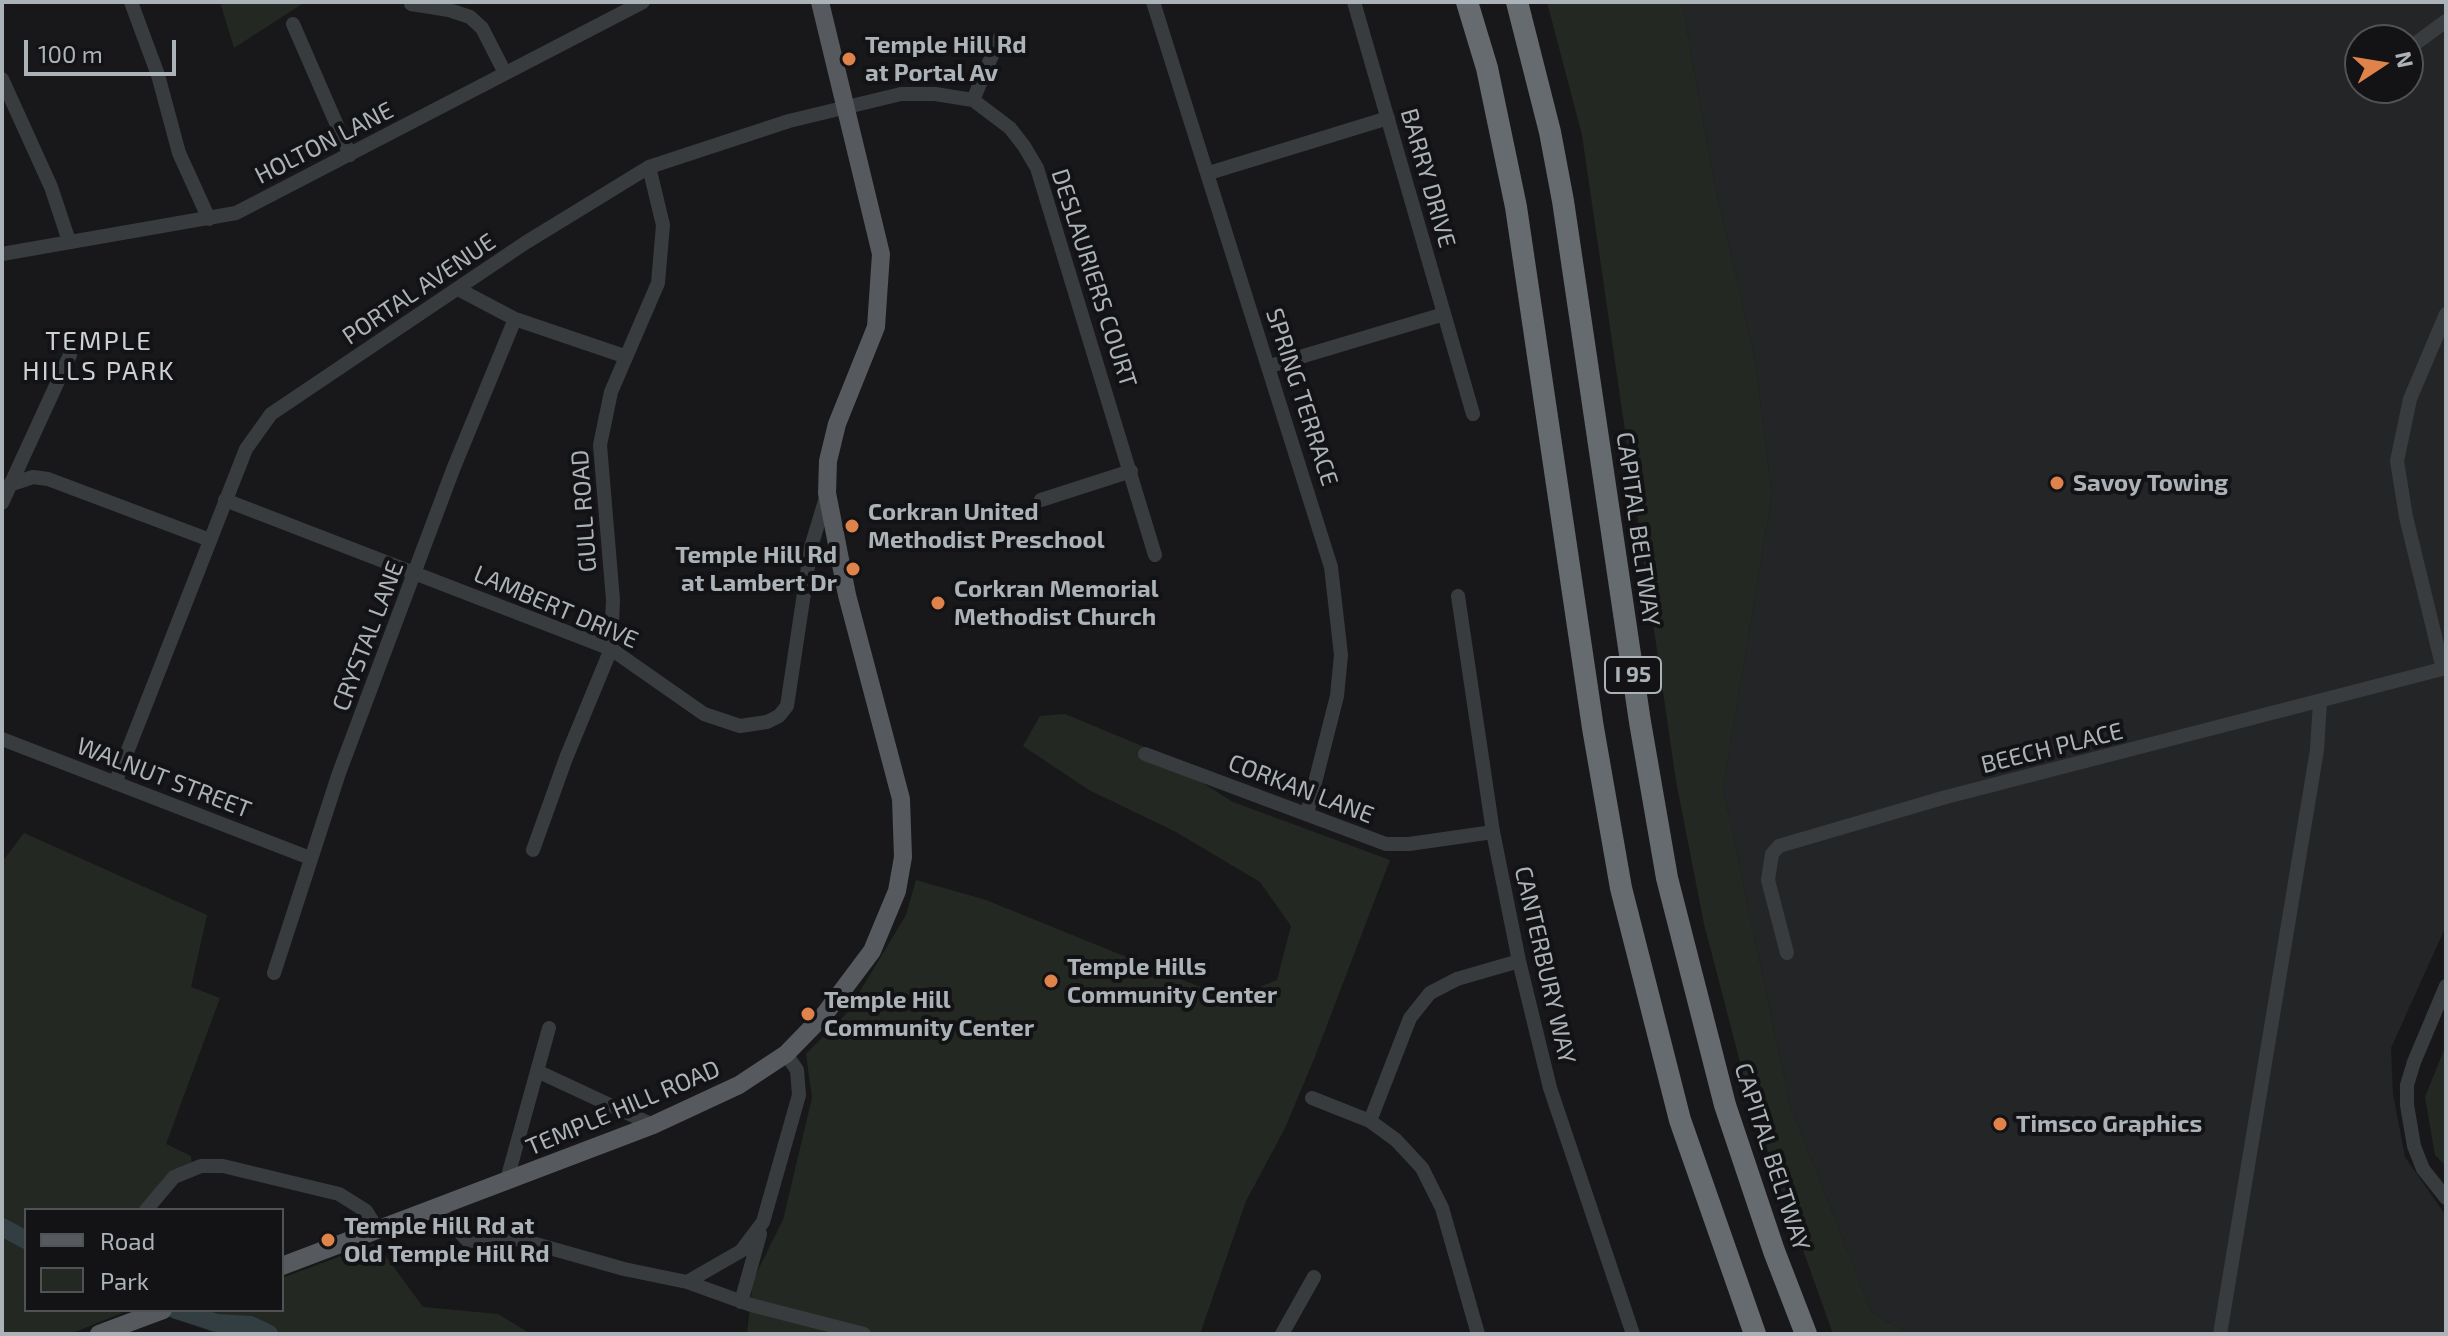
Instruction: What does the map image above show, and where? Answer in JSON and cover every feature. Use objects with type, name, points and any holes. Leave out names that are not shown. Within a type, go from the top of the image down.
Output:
[{"type":"highway","name":"I 95","points":[[1467,2],[1487,68],[1516,207],[1593,728],[1621,888],[1680,1120],[1755,1334]]},
{"type":"highway","name":"CAPITAL BELTWAY","points":[[1517,2],[1550,132],[1563,201],[1640,722],[1667,878],[1725,1105],[1806,1334]]},
{"type":"main road","name":"TEMPLE HILL ROAD","points":[[284,1265],[653,1125],[739,1085],[786,1054],[824,1015],[872,951],[897,891],[903,857],[901,799],[847,595],[827,493],[828,461],[837,424],[876,327],[881,283],[878,242],[823,8]]},
{"type":"main road","points":[[99,1334],[157,1312]]},
{"type":"street","points":[[131,2],[158,75],[179,153],[209,219]]},
{"type":"street","name":"HOLTON LANE","points":[[2,254],[236,213],[643,2]]},
{"type":"street","name":"SPRING TERRACE","points":[[1153,2],[1331,567],[1341,655],[1337,696],[1307,814]]},
{"type":"street","name":"BARRY DRIVE","points":[[1354,2],[1473,414]]},
{"type":"street","points":[[411,4],[470,17],[482,28],[505,73]]},
{"type":"street","points":[[2424,37],[2446,21]]},
{"type":"street","points":[[293,24],[350,155]]},
{"type":"street","points":[[973,100],[999,39]]},
{"type":"street","points":[[2,79],[45,173],[69,241]]},
{"type":"street","name":"PORTAL AVENUE","points":[[115,783],[246,449],[271,414],[460,290],[537,235],[649,167],[699,147],[845,107],[918,93],[973,100]]},
{"type":"street","name":"DESLAURIERS COURT","points":[[973,100],[1010,128],[1037,168],[1155,555]]},
{"type":"street","points":[[1209,173],[1388,118]]},
{"type":"street","name":"GULL ROAD","points":[[533,850],[566,758],[611,649],[613,600],[600,445],[602,423],[624,356],[651,305],[660,271],[663,225],[649,167]]},
{"type":"street","points":[[460,290],[515,319],[624,356]]},
{"type":"street","points":[[1270,366],[1444,314]]},
{"type":"street","points":[[2445,668],[2409,529],[2397,461],[2410,399],[2446,314]]},
{"type":"street","name":"CRYSTAL LANE","points":[[274,973],[310,858],[454,467],[515,319]]},
{"type":"street","points":[[2,503],[70,355]]},
{"type":"street","points":[[1041,500],[1131,471]]},
{"type":"street","points":[[9,485],[25,479],[48,479],[210,540]]},
{"type":"street","name":"LAMBERT DRIVE","points":[[225,500],[611,649],[684,702],[723,723],[755,724],[779,716],[787,706],[811,547],[827,493]]},
{"type":"street","name":"CANTERBURY WAY","points":[[1458,596],[1493,832],[1519,961],[1550,1088],[1633,1334]]},
{"type":"street","name":"BEECH PLACE","points":[[1787,953],[1768,880],[1772,854],[1779,846],[1946,797],[2445,668]]},
{"type":"street","points":[[2220,1334],[2317,750],[2320,702]]},
{"type":"street","name":"WALNUT STREET","points":[[2,739],[310,858]]},
{"type":"street","name":"CORKAN LANE","points":[[1145,754],[1386,844],[1409,844],[1493,832]]},
{"type":"street","points":[[1370,1121],[1410,1018],[1430,993],[1457,979],[1519,961]]},
{"type":"street","points":[[2446,986],[2414,1062],[2407,1105],[2414,1146],[2423,1169],[2446,1198]]},
{"type":"street","points":[[506,1183],[549,1028]]},
{"type":"street","points":[[741,1302],[799,1095],[797,1070],[786,1054]]},
{"type":"street","points":[[539,1072],[653,1125]]},
{"type":"street","points":[[1312,1098],[1370,1121],[1409,1152],[1442,1208],[1478,1334]]},
{"type":"street","points":[[148,1208],[174,1177],[201,1166],[223,1166],[339,1194],[366,1211],[378,1230]]},
{"type":"street","points":[[437,1208],[468,1241],[518,1239],[624,1269],[687,1282],[741,1302],[864,1334]]},
{"type":"street","points":[[687,1282],[741,1251],[763,1222]]},
{"type":"street","points":[[1282,1334],[1314,1277]]},
{"type":"shaded area","points":[[1682,2],[2446,2],[2446,926],[2391,1048],[2393,1094],[2405,1157],[2446,1216],[2446,1334],[1910,1334],[1872,1313],[1790,1105],[1723,788],[1772,495],[1755,360],[1712,171]]},
{"type":"green space","points":[[220,2],[305,2],[234,48]]},
{"type":"green space","points":[[1547,2],[1682,2],[1712,171],[1755,360],[1772,495],[1723,788],[1790,1105],[1872,1313],[1910,1334],[1833,1334],[1751,1104],[1704,924],[1676,781],[1582,135]]},
{"type":"green space","points":[[1065,714],[1147,748],[1233,802],[1390,860],[1285,1128],[1246,1201],[1200,1334],[747,1334],[753,1280],[783,1220],[812,1098],[806,1054],[847,1013],[906,915],[916,880],[986,900],[1230,999],[1277,980],[1291,926],[1260,882],[1176,832],[1089,790],[1023,746],[1040,716]]},
{"type":"green space","points":[[24,833],[207,915],[191,987],[220,998],[166,1144],[191,1156],[192,1166],[142,1208],[24,1208],[24,1312],[122,1313],[70,1334],[2,1334],[2,862]]},
{"type":"green space","points":[[2446,1045],[2446,1166],[2435,1155],[2425,1097]]},
{"type":"green space","points":[[376,1243],[423,1307],[498,1314],[531,1334],[217,1334],[172,1317],[187,1312],[284,1312],[284,1277]]},
{"type":"waterway","points":[[2,1227],[24,1239]]},
{"type":"waterway","points":[[182,1312],[217,1323],[250,1325],[269,1334]]},
{"type":"place","name":"Temple Hill Rd at Portal Av","points":[[849,59]]},
{"type":"place","name":"Savoy Towing","points":[[2057,483]]},
{"type":"place","name":"Corkran United Methodist Preschool","points":[[852,526]]},
{"type":"place","name":"Temple Hill Rd at Lambert Dr","points":[[853,569]]},
{"type":"place","name":"Corkran Memorial Methodist Church","points":[[938,603]]},
{"type":"place","name":"Temple Hills Community Center","points":[[1051,981]]},
{"type":"place","name":"Temple Hill Community Center","points":[[808,1014]]},
{"type":"place","name":"Timsco Graphics","points":[[2000,1124]]},
{"type":"place","name":"Temple Hill Rd at Old Temple Hill Rd","points":[[328,1240]]},
{"type":"district","name":"TEMPLE HILLS PARK","points":[[99,356]]}]
